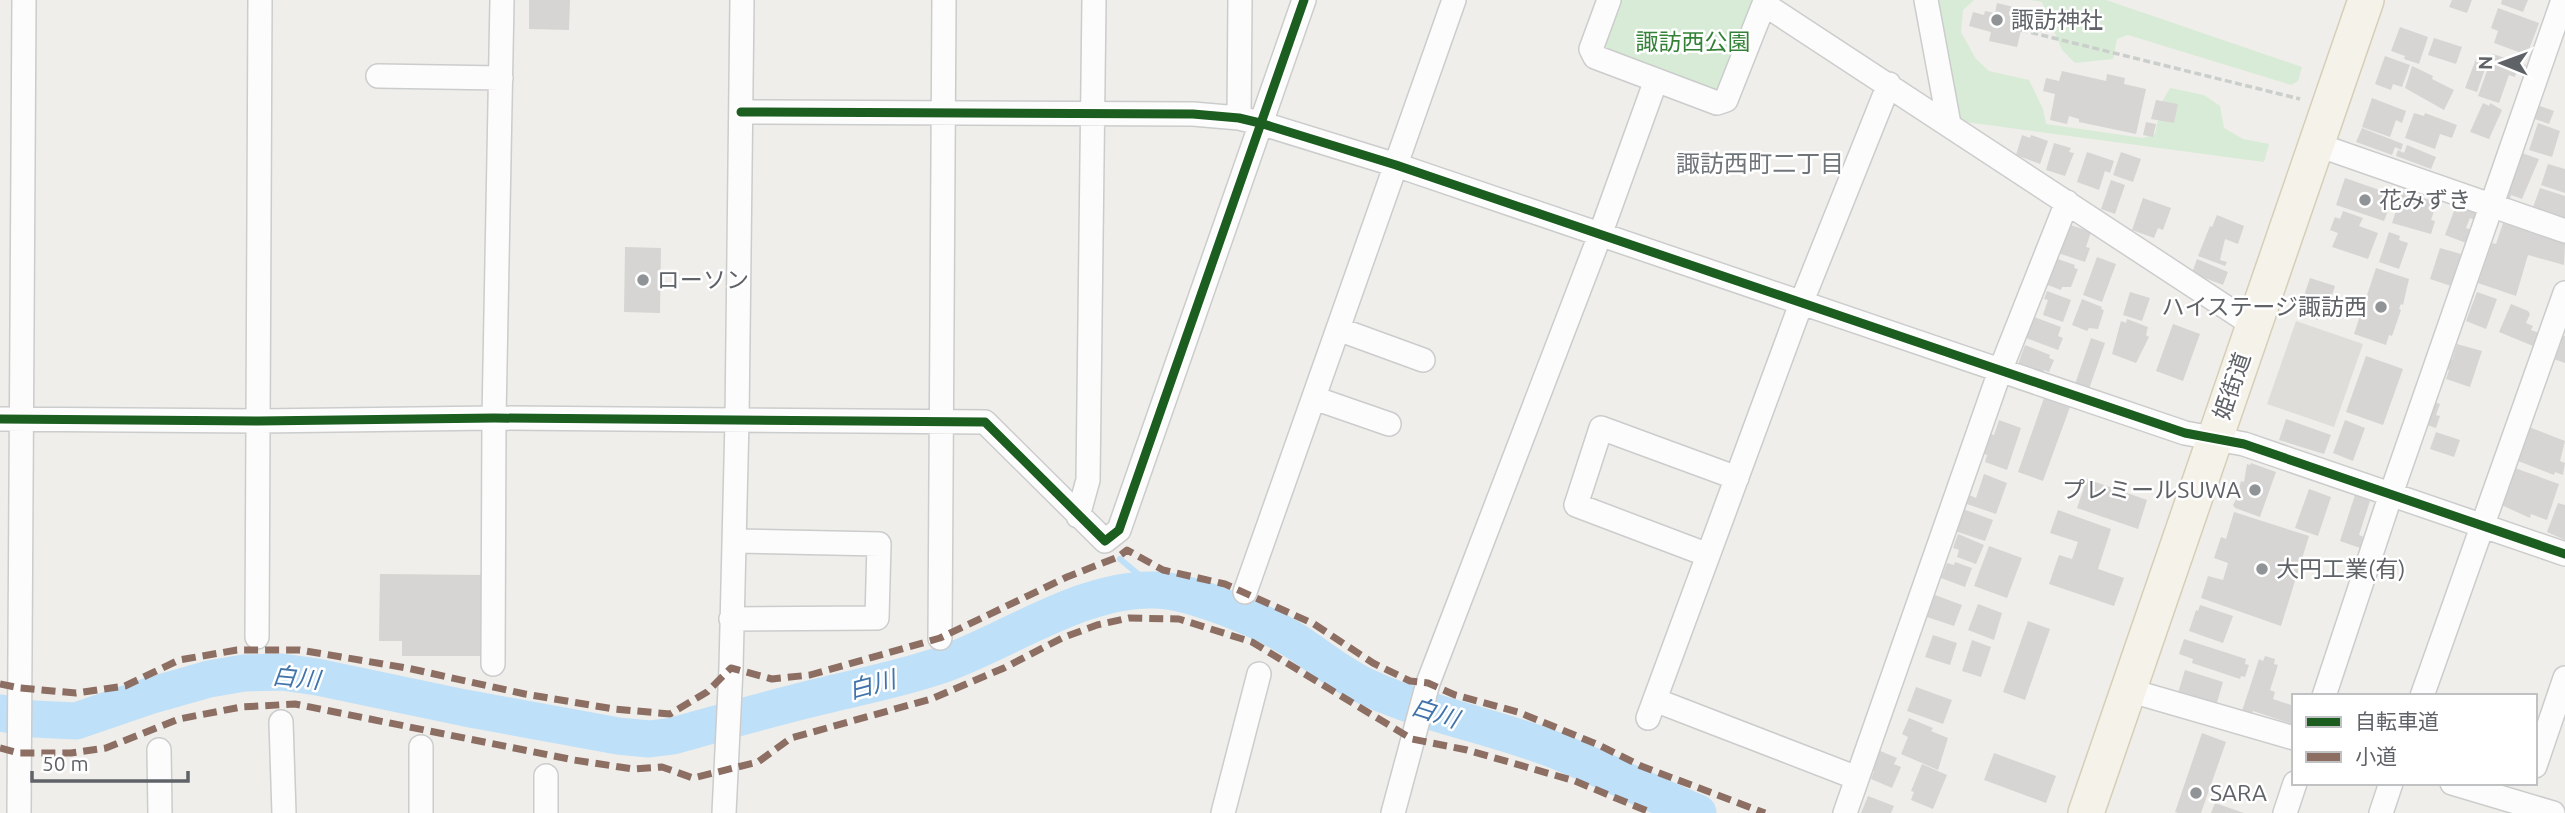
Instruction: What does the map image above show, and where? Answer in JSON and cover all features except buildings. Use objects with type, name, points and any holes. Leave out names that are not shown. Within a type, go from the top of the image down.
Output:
[{"type":"main road","name":"姫街道","points":[[2086,813],[2365,0]]},
{"type":"street","points":[[19,813],[20,696],[11,419],[24,0]]},
{"type":"street","points":[[257,637],[260,0]]},
{"type":"street","points":[[493,664],[494,418],[502,0]]},
{"type":"street","points":[[723,813],[737,420],[742,0]]},
{"type":"street","points":[[940,638],[944,0]]},
{"type":"street","points":[[1078,516],[1088,480],[1094,0]]},
{"type":"street","points":[[1240,0],[1250,121]]},
{"type":"street","points":[[11,419],[259,421],[494,418],[985,422],[1105,541],[1119,530],[1250,121],[1304,0]]},
{"type":"street","points":[[1245,592],[1454,0]]},
{"type":"street","points":[[1609,0],[1591,49],[1595,57],[1717,103],[1726,100],[1764,4],[2253,325]]},
{"type":"street","points":[[1926,0],[1949,124]]},
{"type":"street","points":[[2325,694],[2391,494],[2563,0]]},
{"type":"street","points":[[378,76],[501,78]]},
{"type":"street","points":[[1393,813],[1426,689],[1600,236],[1656,80]]},
{"type":"street","points":[[1857,778],[1651,709],[1802,301],[1889,84]]},
{"type":"street","points":[[741,112],[1193,114],[1250,121],[1396,165],[2185,433],[2244,444],[2565,554]]},
{"type":"street","points":[[2315,144],[2565,231]]},
{"type":"street","points":[[1844,813],[2000,371],[2067,202]]},
{"type":"street","points":[[2423,694],[2565,293]]},
{"type":"street","points":[[1338,329],[1423,360]]},
{"type":"street","points":[[1314,398],[1389,424]]},
{"type":"street","points":[[1708,555],[1576,505],[1601,428],[1737,478]]},
{"type":"street","points":[[731,619],[877,618],[880,544],[734,541]]},
{"type":"street","points":[[1223,813],[1259,674]]},
{"type":"street","points":[[2537,760],[2565,678]]},
{"type":"street","points":[[2128,690],[2292,737]]},
{"type":"street","points":[[281,722],[284,813]]},
{"type":"street","points":[[421,747],[421,813]]},
{"type":"street","points":[[159,750],[160,813]]},
{"type":"street","points":[[546,776],[546,813]]},
{"type":"street","points":[[2285,813],[2294,785]]},
{"type":"street","points":[[2381,813],[2390,785]]},
{"type":"street","points":[[2460,785],[2524,800],[2553,813]]},
{"type":"path","points":[[2021,30],[2301,99]]},
{"type":"shaded area","points":[[2296,321],[2363,344],[2334,427],[2267,404]]},
{"type":"green space","name":"諏訪西公園","points":[[1615,0],[1757,0],[1723,90],[1711,94],[1602,54],[1598,43]]},
{"type":"green space","points":[[1938,0],[1974,0],[1963,10],[1961,32],[1976,59],[1989,71],[2029,80],[2043,109],[2046,124],[2143,138],[2155,134],[2162,102],[2170,88],[2204,95],[2220,106],[2224,128],[2243,139],[2269,144],[2264,162],[1958,121]]},
{"type":"green space","points":[[2030,0],[2106,0],[2302,67],[2298,81],[2291,85],[2128,35],[2117,39],[2113,59],[2075,63],[2062,50],[2042,2]]},
{"type":"waterway","points":[[1120,559],[1156,589]]},
{"type":"waterway","name":"白川","points":[[0,713],[34,719],[76,721],[209,679],[244,673],[282,672],[618,736],[649,739],[673,736],[785,705],[914,674],[969,654],[1075,606],[1129,591],[1156,590],[1208,601],[1247,616],[1295,641],[1369,688],[1414,706],[1552,749],[1698,813]]},
{"type":"marked path","points":[[0,684],[76,693],[125,686],[179,660],[237,650],[300,650],[407,668],[525,694],[614,709],[670,714],[707,692],[731,668],[772,679],[810,675],[940,638],[1067,577],[1118,557],[1127,550],[1163,570],[1225,584],[1314,624],[1373,663],[1410,681],[1428,683],[1455,695],[1518,712],[1599,745],[1641,766],[1765,813]]},
{"type":"marked path","points":[[0,748],[19,753],[71,753],[106,748],[179,719],[241,707],[295,704],[574,760],[633,769],[662,767],[693,778],[758,762],[791,738],[931,699],[1004,668],[1062,638],[1097,625],[1129,618],[1179,619],[1252,642],[1412,739],[1467,750],[1575,781],[1652,813]]},
{"type":"cycle path","points":[[0,419],[259,421],[494,418],[985,422],[1105,541],[1119,530],[1304,0]]},
{"type":"cycle path","points":[[741,112],[1193,114],[1239,118],[1260,123],[1396,165],[2185,433],[2244,444],[2565,554]]},
{"type":"place","name":"諏訪神社","points":[[1997,20]]},
{"type":"place","name":"花みずき","points":[[2365,200]]},
{"type":"place","name":"ローソン","points":[[643,280]]},
{"type":"place","name":"ハイステージ諏訪西","points":[[2381,307]]},
{"type":"place","name":"プレミールSUWA","points":[[2255,490]]},
{"type":"place","name":"大円工業(有)","points":[[2262,569]]},
{"type":"place","name":"SARA","points":[[2196,793]]},
{"type":"district","name":"諏訪西町二丁目","points":[[1760,164]]}]
